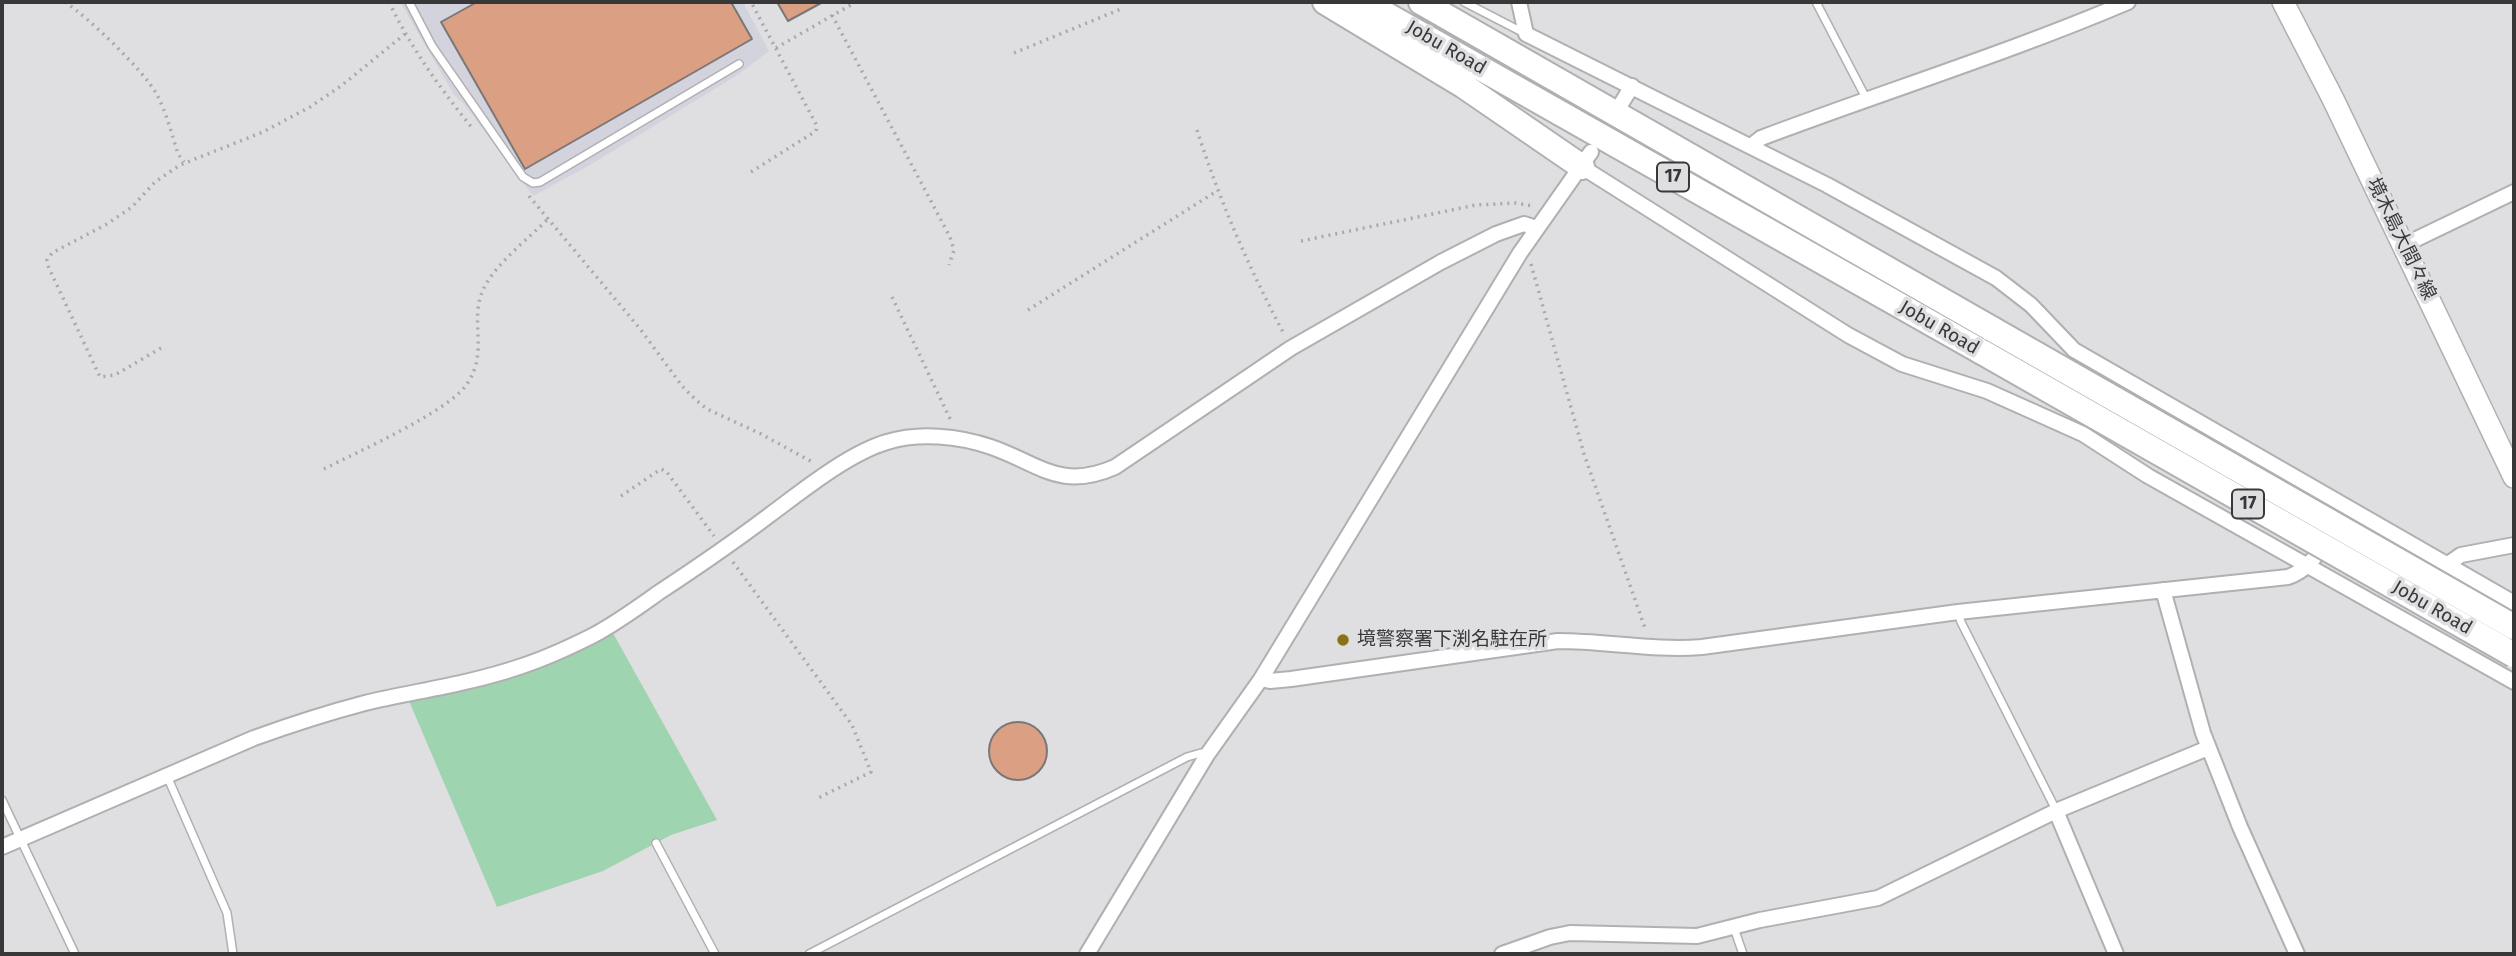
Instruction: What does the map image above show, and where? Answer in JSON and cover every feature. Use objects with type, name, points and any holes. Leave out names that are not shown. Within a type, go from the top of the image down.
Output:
[{"type":"highway","points":[[1325,2],[1587,160]]},
{"type":"highway","name":"Jobu Road","points":[[1364,2],[2514,655]]},
{"type":"highway","name":"Jobu Road","points":[[1421,2],[2514,627]]},
{"type":"main road","name":"境木島大間々線","points":[[2283,2],[2404,245],[2514,477]]},
{"type":"street","points":[[1519,2],[1526,34],[1751,146],[1996,278],[2031,305],[2074,350],[2115,376],[2514,603]]},
{"type":"street","points":[[1751,146],[1760,138],[1866,98],[2015,48],[2128,2]]},
{"type":"street","points":[[1621,104],[1632,86]]},
{"type":"street","points":[[1087,954],[1207,755],[1261,679],[1520,253],[1587,160],[1847,335],[1902,364],[1987,391],[2083,434],[2148,476],[2514,682]]},
{"type":"street","points":[[2404,245],[2514,192]]},
{"type":"street","points":[[2,847],[254,738],[325,714],[517,668],[556,654],[595,634],[724,549],[831,472],[867,449],[888,441],[910,438],[954,439],[992,447],[1046,471],[1070,477],[1097,475],[1115,467],[1291,348],[1441,262],[1496,234],[1524,224],[1536,228]]},
{"type":"street","points":[[2083,434],[2115,376]]},
{"type":"street","points":[[1261,679],[1291,679],[1558,641],[1600,641],[1684,649],[1958,612],[2288,578],[2310,566],[2346,508]]},
{"type":"street","points":[[2448,564],[2461,555],[2514,545]]},
{"type":"street","points":[[2163,590],[2208,748],[2297,954]]},
{"type":"street","points":[[1502,954],[1570,933],[1682,937],[1709,934],[1760,920],[1878,898],[2056,811],[2208,748]]},
{"type":"street","points":[[2056,811],[2116,954]]},
{"type":"lane","points":[[410,2],[432,46],[523,177],[533,183],[540,182],[739,65]]},
{"type":"lane","points":[[1464,2],[1526,34]]},
{"type":"lane","points":[[1815,2],[1866,98]]},
{"type":"lane","points":[[1958,612],[2056,811]]},
{"type":"lane","points":[[809,954],[1187,757],[1201,753],[1207,755]]},
{"type":"lane","points":[[167,775],[227,913],[233,954]]},
{"type":"lane","points":[[2,800],[75,954]]},
{"type":"lane","points":[[656,843],[715,954]]},
{"type":"lane","points":[[1734,928],[1743,954]]},
{"type":"path","points":[[65,2],[78,10],[156,93],[178,154],[185,163]]},
{"type":"path","points":[[389,2],[405,34],[436,83],[476,134]]},
{"type":"path","points":[[751,2],[817,126],[816,131],[751,172]]},
{"type":"path","points":[[776,48],[856,2]]},
{"type":"path","points":[[1014,53],[1121,9]]},
{"type":"path","points":[[832,15],[950,237],[954,250],[949,265]]},
{"type":"path","points":[[161,348],[115,375],[100,377],[48,266],[47,260],[52,253],[107,224],[132,207],[155,182],[185,163],[263,132],[310,107],[341,86],[405,34]]},
{"type":"path","points":[[1197,130],[1217,191],[1251,270],[1291,348]]},
{"type":"path","points":[[1028,310],[1217,191]]},
{"type":"path","points":[[529,195],[696,400],[707,409],[761,434],[831,472]]},
{"type":"path","points":[[1301,241],[1476,205],[1516,203],[1536,207],[1547,214]]},
{"type":"path","points":[[324,469],[434,411],[457,395],[475,370],[481,295],[493,275],[548,219]]},
{"type":"path","points":[[1520,253],[1531,264],[1584,454],[1651,646]]},
{"type":"path","points":[[892,298],[954,427],[954,439]]},
{"type":"path","points":[[621,496],[661,469],[666,471],[852,725],[871,772],[816,799]]},
{"type":"shaded area","points":[[400,2],[743,2],[769,51],[739,74],[590,165],[533,196],[464,104],[454,95]]},
{"type":"green space","points":[[613,633],[717,820],[671,835],[603,871],[497,907],[409,701],[523,673],[576,652]]},
{"type":"building","points":[[477,2],[731,2],[752,39],[525,169],[441,22]]},
{"type":"building","points":[[777,2],[823,2],[788,21]]},
{"type":"building","points":[[1018,722],[1034,727],[1042,735],[1047,751],[1042,767],[1034,775],[1018,780],[1002,775],[994,767],[989,751],[994,735],[1002,727]]},
{"type":"place","name":"境警察署下渕名駐在所","points":[[1343,640]]}]
